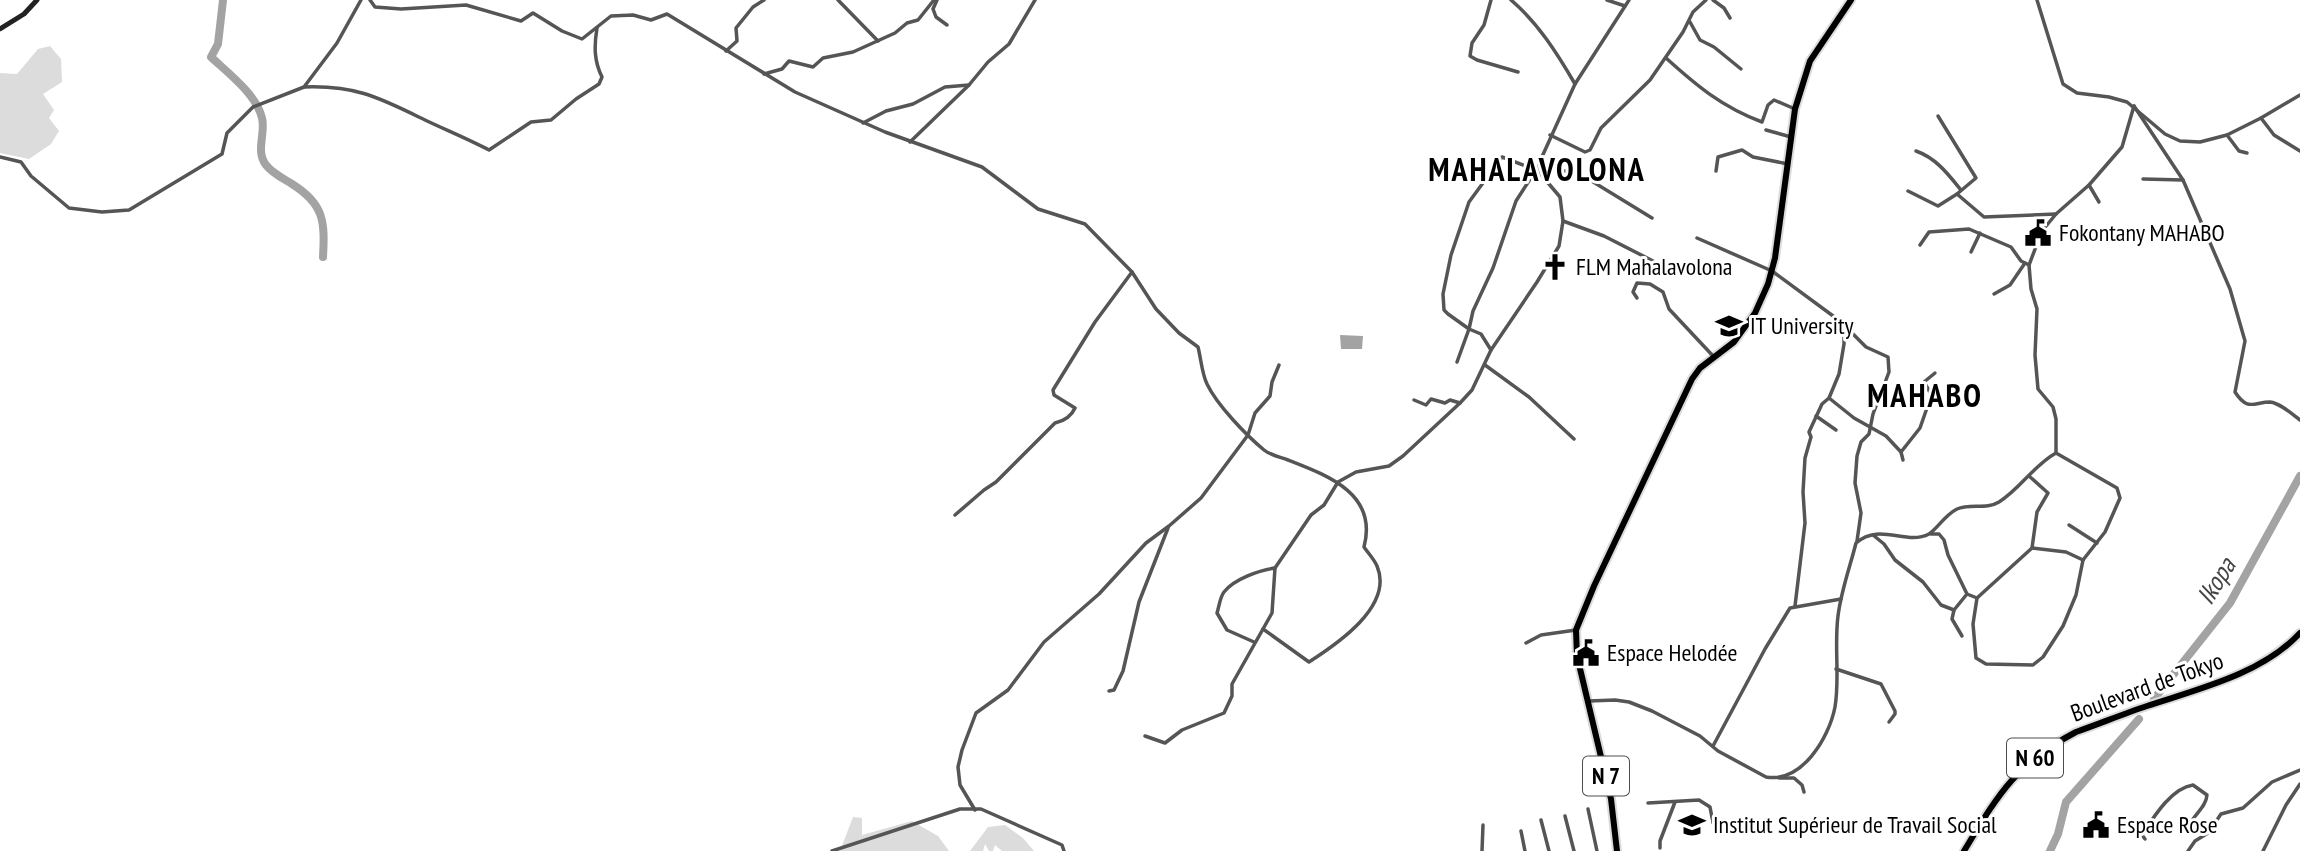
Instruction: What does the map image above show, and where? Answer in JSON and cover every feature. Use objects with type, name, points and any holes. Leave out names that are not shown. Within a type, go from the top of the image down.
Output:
[{"type":"main road","name":"N 7","points":[[1617,851],[1611,799],[1577,656],[1576,630],[1594,586],[1692,379],[1734,342],[1762,298],[1772,271],[1795,109],[1810,61],[1851,0]]},
{"type":"main road","name":"Boulevard de Tokyo","points":[[1964,851],[1999,794],[2020,770],[2044,751],[2076,732],[2243,671],[2273,656],[2300,633]]},
{"type":"street","points":[[0,29],[24,14],[37,0]]},
{"type":"street","points":[[304,87],[337,43],[361,0]]},
{"type":"street","points":[[370,0],[376,7],[401,9],[466,5],[521,21],[533,13],[562,31],[582,39],[611,16],[634,15],[651,20],[667,14],[795,92],[910,142],[982,167],[1038,209],[1085,224],[1132,272],[1156,309],[1179,333],[1198,347],[1206,383],[1227,414],[1266,452],[1338,482],[1360,502],[1368,532],[1364,547],[1378,567],[1379,591],[1367,615],[1336,644],[1309,662],[1263,629]]},
{"type":"street","points":[[726,51],[737,41],[736,28],[753,7],[764,0]]},
{"type":"street","points":[[838,0],[879,41]]},
{"type":"street","points":[[764,74],[782,69],[789,61],[813,67],[823,58],[853,52],[879,41],[907,23],[918,20],[935,0]]},
{"type":"street","points":[[935,0],[933,9],[936,18],[947,25]]},
{"type":"street","points":[[910,142],[1009,44],[1035,0]]},
{"type":"street","points":[[1491,0],[1484,25],[1472,43],[1470,56],[1518,72]]},
{"type":"street","points":[[1511,0],[1539,29],[1575,84]]},
{"type":"street","points":[[1607,0],[1625,6]]},
{"type":"street","points":[[1457,362],[1473,311],[1493,268],[1510,213],[1537,170],[1550,135],[1575,84],[1629,0]]},
{"type":"street","points":[[1550,135],[1585,152],[1590,150],[1601,128],[1650,80],[1693,12],[1706,0]]},
{"type":"street","points":[[1713,0],[1724,8],[1730,18]]},
{"type":"street","points":[[2037,0],[2063,84],[2077,93],[2109,97],[2134,106],[2165,134],[2180,141],[2200,142],[2227,135],[2300,95]]},
{"type":"street","points":[[1689,21],[1700,40],[1714,47],[1741,69]]},
{"type":"street","points":[[0,156],[20,162],[31,176],[69,208],[102,212],[129,210],[222,154],[227,133],[253,107],[304,87],[334,86],[360,91],[394,104],[489,150],[531,122],[551,120],[598,84],[602,77],[597,67],[594,44],[598,26]]},
{"type":"street","points":[[1666,58],[1717,101],[1741,114],[1762,122],[1768,105],[1773,100],[1795,109]]},
{"type":"street","points":[[863,123],[886,111],[913,104],[945,87],[969,85]]},
{"type":"street","points":[[2134,106],[2183,180],[2230,289],[2245,341],[2235,392],[2249,405],[2269,402],[2300,419]]},
{"type":"street","points":[[1994,294],[2010,285],[2027,264],[2042,231],[2056,214],[2089,186],[2122,147],[2134,106]]},
{"type":"street","points":[[1908,191],[1938,206],[1976,178],[1938,116]]},
{"type":"street","points":[[2261,118],[2274,135],[2300,151]]},
{"type":"street","points":[[1766,130],[1791,136]]},
{"type":"street","points":[[2227,135],[2239,151],[2247,153]]},
{"type":"street","points":[[1716,171],[1718,157],[1742,150],[1753,157],[1788,164]]},
{"type":"street","points":[[1916,151],[1943,167],[1959,192],[1984,217],[2056,214]]},
{"type":"street","points":[[1491,350],[1486,338],[1469,330],[1448,314],[1443,301],[1451,255],[1469,202],[1502,157],[1537,170],[1565,171],[1590,180],[1652,218]]},
{"type":"street","points":[[1145,736],[1165,743],[1182,730],[1224,713],[1232,696],[1232,684],[1272,612],[1275,568],[1311,515],[1324,505],[1338,482],[1356,472],[1389,466],[1403,456],[1472,390],[1491,350],[1517,315],[1562,236],[1560,197],[1537,170]]},
{"type":"street","points":[[2143,178],[2183,180]]},
{"type":"street","points":[[2089,186],[2099,202]]},
{"type":"street","points":[[1563,221],[1604,236],[1653,261]]},
{"type":"street","points":[[1920,245],[1929,232],[1969,229],[2011,247],[2027,264],[2037,309],[2035,355],[2038,389],[2053,407],[2056,419],[2056,453],[1995,505],[1954,510],[1929,534]]},
{"type":"street","points":[[1971,252],[1980,233]]},
{"type":"street","points":[[1697,238],[1772,271],[1844,324],[1866,347],[1888,357],[1889,372],[1873,414],[1869,433],[1861,443],[1857,456],[1855,483],[1861,513],[1837,618],[1835,709],[1822,741],[1801,767],[1774,778]]},
{"type":"street","points":[[956,515],[984,489],[996,482],[1055,423],[1073,413],[1074,408],[1054,395],[1053,390],[1095,321],[1132,272]]},
{"type":"street","points":[[1637,298],[1633,292],[1637,283],[1643,282],[1657,287],[1665,295],[1669,309],[1714,357]]},
{"type":"street","points":[[1795,606],[1805,523],[1805,458],[1811,437],[1809,432],[1822,404],[1829,398],[1839,374],[1844,324]]},
{"type":"street","points":[[975,810],[960,785],[958,767],[976,713],[1008,690],[1044,642],[1099,593],[1146,542],[1169,526],[1200,498],[1248,435],[1255,413],[1270,396],[1279,365]]},
{"type":"street","points":[[1485,365],[1529,397],[1574,439]]},
{"type":"street","points":[[1901,452],[1920,428],[1931,394],[1924,382],[1935,373]]},
{"type":"street","points":[[1829,398],[1870,428],[1886,436],[1901,452],[1903,460]]},
{"type":"street","points":[[1414,400],[1425,405],[1431,399],[1460,403]]},
{"type":"street","points":[[1816,416],[1836,430]]},
{"type":"street","points":[[2029,476],[2048,493],[2037,512],[2032,548],[1977,598],[1973,624],[1976,658],[1986,664],[2033,665],[2043,657],[2063,626],[2076,595],[2083,559],[2097,543],[2117,508],[2120,493],[2117,488],[2056,453]]},
{"type":"street","points":[[2069,525],[2097,543]]},
{"type":"street","points":[[1109,691],[1114,690],[1123,671],[1139,602],[1169,526]]},
{"type":"street","points":[[1856,543],[1872,534],[1907,537],[1939,534],[1967,594],[1977,598]]},
{"type":"street","points":[[1872,534],[1884,544],[1895,560],[1923,582],[1941,605],[1954,610]]},
{"type":"street","points":[[2032,548],[2066,552],[2083,559]]},
{"type":"street","points":[[1254,642],[1227,630],[1217,613],[1224,592],[1241,580],[1265,569],[1275,568]]},
{"type":"street","points":[[1962,636],[1952,619],[1954,610],[1967,594]]},
{"type":"street","points":[[1713,746],[1790,608],[1841,598]]},
{"type":"street","points":[[1526,643],[1541,635],[1576,630]]},
{"type":"street","points":[[1836,669],[1881,684],[1895,710],[1889,722]]},
{"type":"street","points":[[1589,701],[1615,700],[1639,705],[1700,736],[1759,775],[1794,778],[1802,785],[1804,792]]},
{"type":"street","points":[[2188,851],[2221,814],[2243,808],[2272,782],[2300,770]]},
{"type":"street","points":[[2263,851],[2300,783]]},
{"type":"street","points":[[2146,839],[2142,835],[2163,806],[2185,786],[2193,785],[2207,795],[2205,805],[2189,824],[2189,832],[2213,825]]},
{"type":"street","points":[[1648,803],[1699,800],[1710,807],[1713,823]]},
{"type":"street","points":[[1660,848],[1660,841],[1675,802]]},
{"type":"street","points":[[832,851],[960,809],[981,810],[1048,838],[1062,845],[1064,851]]},
{"type":"street","points":[[1588,809],[1597,851]]},
{"type":"street","points":[[1565,816],[1574,851]]},
{"type":"street","points":[[1541,820],[1549,851]]},
{"type":"street","points":[[1482,851],[1483,825]]},
{"type":"street","points":[[1521,831],[1525,851]]},
{"type":"shaded area","points":[[50,46],[61,59],[62,82],[43,94],[54,110],[49,118],[59,131],[51,144],[29,159],[0,153],[0,73],[17,74],[38,49]]},
{"type":"shaded area","points":[[1340,335],[1363,336],[1362,349],[1341,349]]},
{"type":"shaded area","points":[[853,817],[862,818],[862,835],[912,821],[938,836],[949,851],[840,851]]},
{"type":"shaded area","points":[[1005,825],[1023,838],[1034,851],[1002,851],[995,845],[993,851],[989,851],[985,844],[983,851],[970,851],[988,827]]},
{"type":"waterway","points":[[223,0],[218,44],[211,57],[241,85],[259,109],[263,124],[261,154],[266,165],[303,191],[316,206],[323,223],[323,257]]},
{"type":"waterway","name":"Ikopa","points":[[2154,699],[2230,603],[2300,476]]},
{"type":"waterway","name":"Ikopa","points":[[2050,851],[2058,834],[2066,802],[2139,719]]},
{"type":"place","name":"Fokontany MAHABO","points":[[2038,233]]},
{"type":"place","name":"FLM Mahalavolona","points":[[1555,267]]},
{"type":"place","name":"IT University","points":[[1729,326]]},
{"type":"place","name":"Espace Helodée","points":[[1586,653]]},
{"type":"place","name":"Institut Supérieur de Travail Social","points":[[1692,825]]},
{"type":"place","name":"Espace Rose","points":[[2096,825]]},
{"type":"district","name":"MAHALAVOLONA","points":[[1537,170]]},
{"type":"district","name":"MAHABO","points":[[1925,396]]}]
